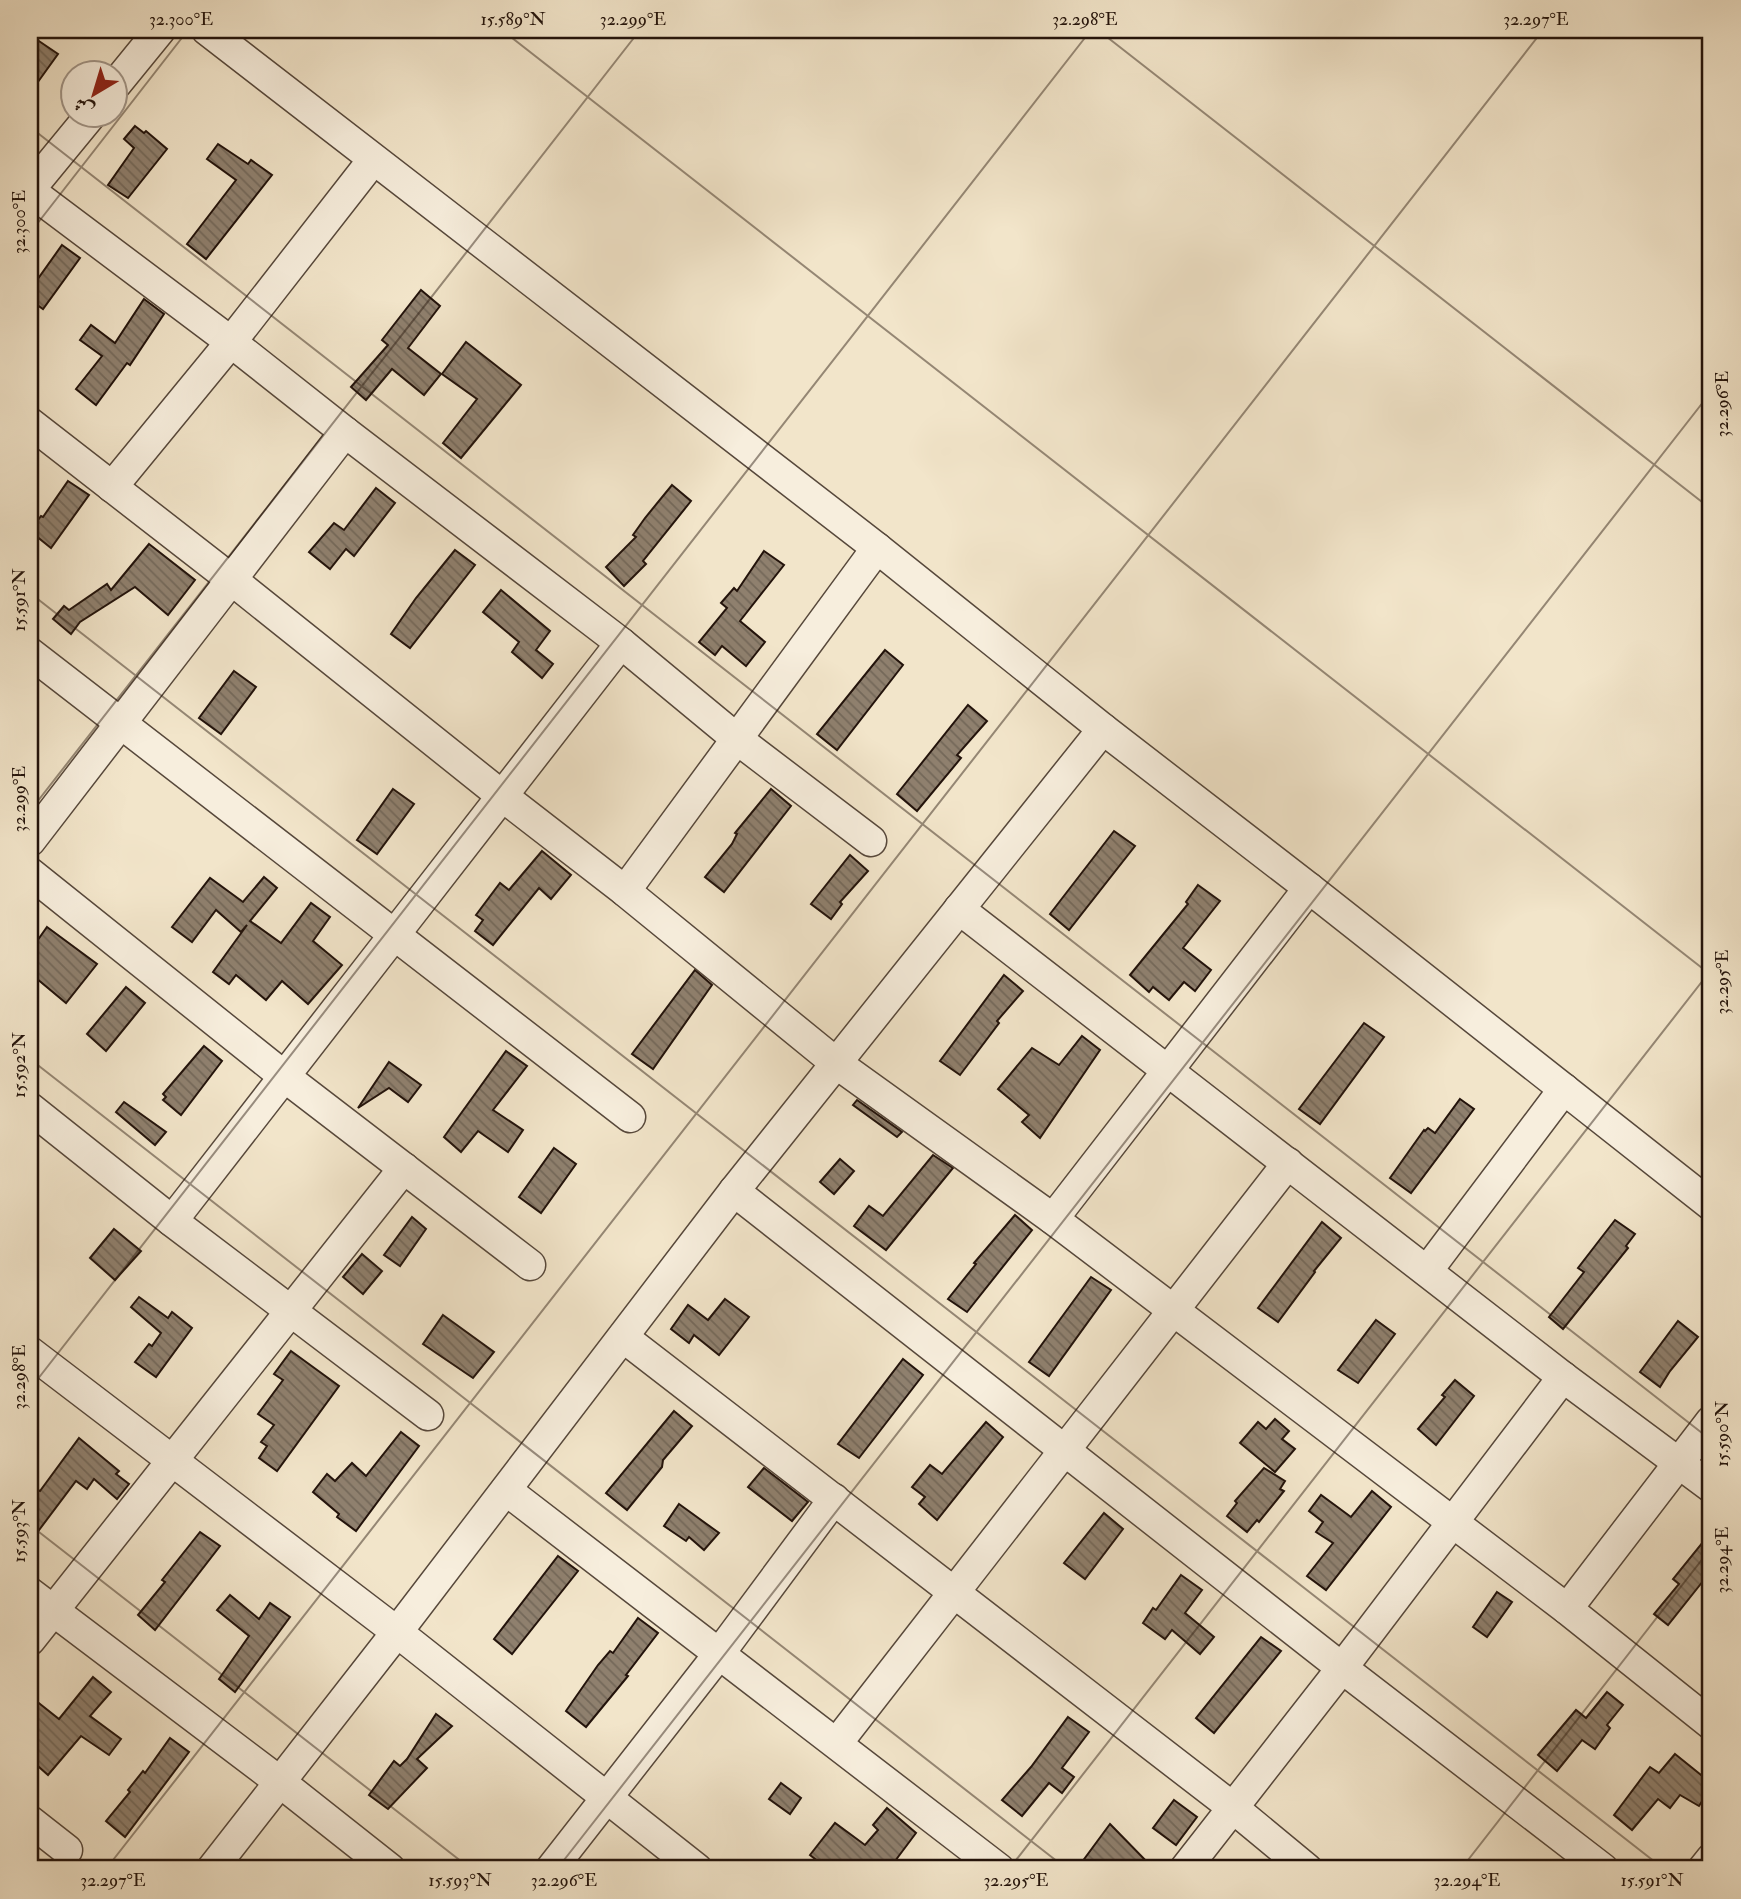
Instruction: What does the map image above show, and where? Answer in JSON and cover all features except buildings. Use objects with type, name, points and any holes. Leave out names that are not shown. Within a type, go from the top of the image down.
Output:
[{"type":"street","points":[[130,67],[160,30]]},
{"type":"street","points":[[207,30],[877,548],[1103,729],[1711,1205]]},
{"type":"street","points":[[79,130],[30,190],[621,643],[737,739],[871,841]]},
{"type":"street","points":[[112,487],[231,342],[373,160]]},
{"type":"street","points":[[30,423],[625,891],[836,1063],[1053,1219],[1567,1609],[1711,1724]]},
{"type":"street","points":[[30,841],[345,432]]},
{"type":"street","points":[[625,891],[877,548]]},
{"type":"street","points":[[172,1221],[621,643]]},
{"type":"street","points":[[30,653],[630,1117]]},
{"type":"street","points":[[212,1869],[734,1191],[1103,729]]},
{"type":"street","points":[[30,873],[285,1077],[530,1265]]},
{"type":"street","points":[[1053,1219],[1309,888]]},
{"type":"street","points":[[959,909],[1563,1377],[1711,1487]]},
{"type":"street","points":[[1427,1271],[1564,1089]]},
{"type":"street","points":[[32,1114],[428,1415]]},
{"type":"street","points":[[837,1743],[1288,1163]]},
{"type":"street","points":[[30,1640],[41,1601],[172,1461],[404,1168]]},
{"type":"street","points":[[734,1191],[1603,1869]]},
{"type":"street","points":[[623,1337],[1232,1807],[1307,1869]]},
{"type":"street","points":[[30,1352],[397,1632],[697,1869]]},
{"type":"street","points":[[1185,1869],[1563,1377]]},
{"type":"street","points":[[1567,1609],[1711,1421]]},
{"type":"street","points":[[506,1490],[837,1743],[981,1864]]},
{"type":"street","points":[[551,1869],[719,1654],[834,1499]]},
{"type":"street","points":[[41,1601],[390,1869]]},
{"type":"street","points":[[30,1821],[67,1850]]},
{"type":"street","points":[[1703,1869],[1711,1859]]}]
